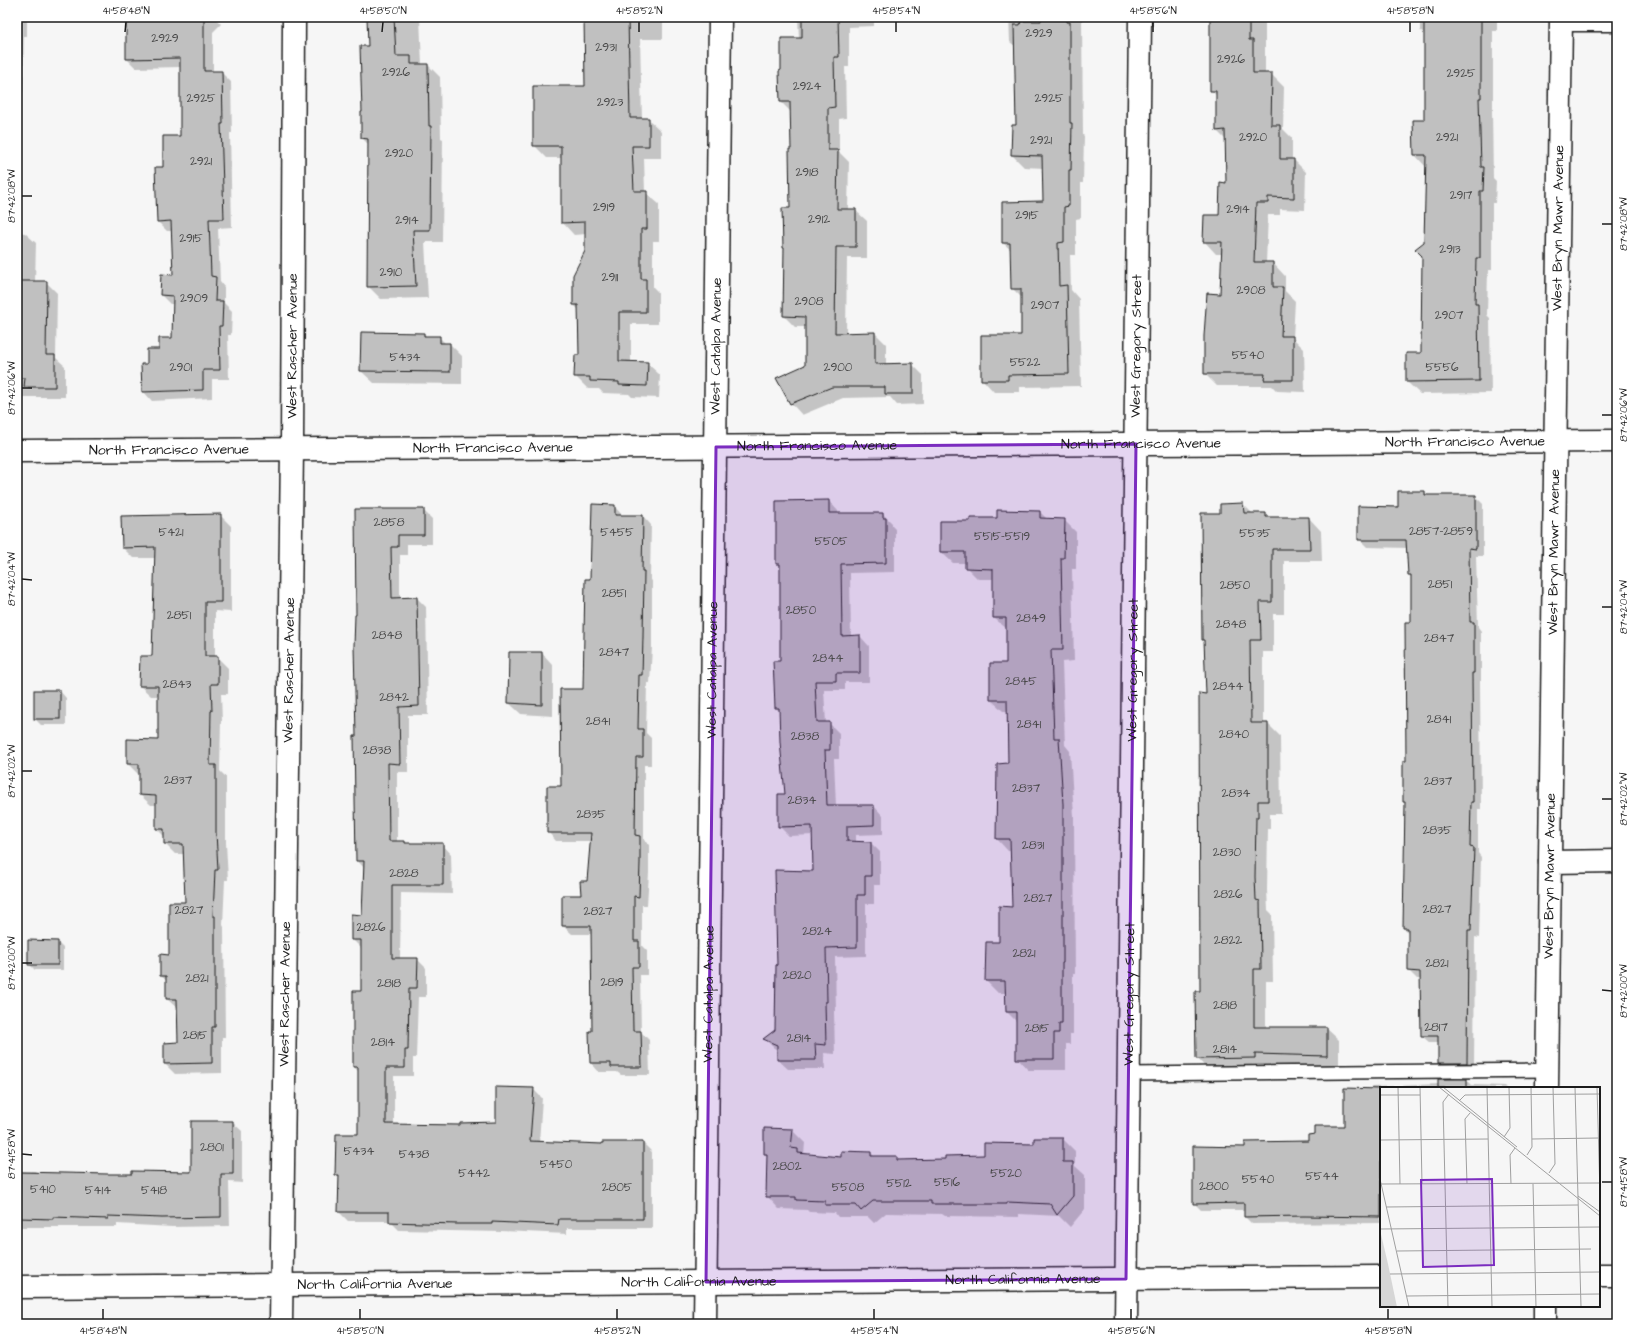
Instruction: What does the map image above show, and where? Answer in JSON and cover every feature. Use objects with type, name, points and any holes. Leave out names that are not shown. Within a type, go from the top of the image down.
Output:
[{"type":"street","name":"West Rascher Avenue","points":[[281,1324],[292,449],[294,17]]},
{"type":"street","name":"West Catalpa Avenue","points":[[705,1324],[720,17]]},
{"type":"street","name":"West Gregory Street","points":[[1126,1324],[1140,17]]},
{"type":"street","points":[[1561,19],[1617,20]]},
{"type":"street","name":"West Bryn Mawr Avenue","points":[[1547,1079],[1561,19]]},
{"type":"street","name":"North Francisco Avenue","points":[[17,451],[1617,441]]},
{"type":"street","points":[[1550,862],[1617,861]]},
{"type":"street","points":[[1600,1275],[1617,1275]]},
{"type":"street","name":"North California Avenue","points":[[17,1286],[1380,1277]]},
{"type":"street","points":[[1545,1307],[1545,1324]]},
{"type":"lane","points":[[1129,1074],[1547,1079]]},
{"type":"highlighted area","points":[[1136,444],[1126,1279],[706,1282],[716,447]]},
{"type":"building","points":[[133,17],[204,17],[204,71],[222,71],[223,124],[221,124],[224,219],[209,219],[211,276],[216,277],[215,301],[223,301],[222,326],[219,326],[220,370],[203,370],[203,390],[142,392],[141,364],[147,364],[147,349],[159,349],[159,338],[172,338],[173,296],[160,295],[161,274],[173,275],[171,221],[157,222],[155,167],[163,167],[163,136],[180,136],[180,58],[126,59],[126,24]]},
{"type":"building","points":[[367,17],[394,17],[396,56],[411,56],[411,64],[428,64],[429,126],[431,126],[430,230],[413,230],[416,286],[367,287],[368,139],[361,138],[362,112],[360,46],[368,46]]},
{"type":"building","points":[[584,17],[628,17],[630,118],[649,118],[649,146],[632,146],[634,191],[647,191],[647,229],[641,229],[641,279],[646,279],[646,312],[619,312],[619,361],[648,362],[647,386],[619,385],[619,382],[590,381],[590,377],[574,377],[575,355],[579,355],[578,305],[573,305],[573,275],[585,251],[585,222],[561,223],[561,146],[533,146],[533,86],[585,86]]},
{"type":"building","points":[[802,17],[838,17],[839,57],[834,57],[835,107],[828,108],[828,150],[838,150],[837,209],[856,209],[856,247],[836,247],[835,333],[875,332],[875,364],[913,363],[913,394],[885,394],[885,387],[832,387],[790,404],[776,378],[805,365],[805,317],[783,316],[784,248],[782,208],[790,208],[789,149],[791,149],[790,102],[780,102],[779,71],[781,70],[781,38],[802,38]]},
{"type":"building","points":[[1041,17],[1067,17],[1067,22],[1070,22],[1070,123],[1072,123],[1071,170],[1069,170],[1069,206],[1064,207],[1064,242],[1058,243],[1059,286],[1067,285],[1069,374],[1008,375],[1008,380],[981,380],[981,335],[1021,335],[1021,289],[1011,289],[1010,243],[1002,243],[1002,202],[1043,201],[1042,156],[1011,155],[1012,125],[1016,125],[1014,25],[1020,25],[1021,21],[1041,21]]},
{"type":"building","points":[[1210,17],[1249,17],[1249,40],[1253,40],[1253,73],[1272,73],[1271,125],[1280,125],[1280,159],[1294,159],[1294,198],[1268,197],[1268,203],[1256,203],[1254,262],[1273,262],[1273,287],[1283,287],[1281,336],[1293,336],[1293,380],[1264,380],[1265,374],[1204,374],[1204,336],[1207,293],[1220,294],[1222,242],[1203,242],[1204,215],[1219,215],[1220,182],[1226,183],[1225,130],[1216,131],[1216,91],[1210,91]]},
{"type":"building","points":[[1424,17],[1481,17],[1481,98],[1479,98],[1481,167],[1484,167],[1483,191],[1480,191],[1480,258],[1476,258],[1475,304],[1478,304],[1479,381],[1406,382],[1406,353],[1421,353],[1422,256],[1415,249],[1424,242],[1426,155],[1414,155],[1413,120],[1424,120]]},
{"type":"building","points":[[17,281],[47,281],[46,355],[55,355],[55,387],[24,387],[25,378],[17,378]]},
{"type":"building","points":[[361,332],[424,333],[424,336],[440,336],[440,343],[450,343],[450,372],[360,371]]},
{"type":"building","points":[[1398,491],[1425,491],[1425,495],[1476,495],[1476,549],[1469,548],[1470,622],[1474,622],[1474,673],[1472,673],[1473,802],[1471,802],[1470,847],[1474,848],[1471,930],[1468,930],[1467,1063],[1438,1063],[1438,1036],[1421,1036],[1420,972],[1408,971],[1408,928],[1403,928],[1405,802],[1403,802],[1403,761],[1406,761],[1405,622],[1411,622],[1411,575],[1408,575],[1406,540],[1358,540],[1358,506],[1398,507]]},
{"type":"building","points":[[829,500],[829,513],[883,513],[883,518],[886,518],[886,563],[841,564],[842,636],[860,635],[860,673],[836,673],[836,681],[815,681],[817,722],[830,722],[830,750],[825,750],[827,805],[874,805],[874,825],[847,826],[847,841],[871,842],[871,876],[865,876],[865,895],[857,895],[857,947],[826,948],[826,1045],[815,1044],[816,1060],[777,1060],[777,1045],[763,1039],[775,1030],[777,965],[775,870],[813,871],[812,826],[778,827],[778,794],[785,794],[780,742],[779,708],[775,708],[773,661],[780,661],[780,564],[776,564],[776,501]]},
{"type":"building","points":[[1243,503],[1244,513],[1266,513],[1266,517],[1309,517],[1310,549],[1272,549],[1272,602],[1260,602],[1261,640],[1250,640],[1251,723],[1268,723],[1268,801],[1258,801],[1258,817],[1256,817],[1255,877],[1256,900],[1260,901],[1261,969],[1254,969],[1254,1027],[1327,1027],[1327,1056],[1255,1054],[1255,1058],[1196,1059],[1195,991],[1200,991],[1199,693],[1206,694],[1204,640],[1202,640],[1201,513],[1220,513],[1220,504]]},
{"type":"building","points":[[592,504],[615,505],[615,515],[643,515],[643,637],[642,675],[639,675],[638,729],[643,729],[643,757],[636,757],[635,835],[640,836],[640,863],[639,897],[634,896],[634,941],[639,941],[639,967],[632,967],[633,1031],[641,1031],[642,1067],[611,1067],[611,1063],[590,1063],[589,1031],[592,1031],[591,926],[562,926],[562,895],[581,895],[580,881],[587,881],[591,833],[547,833],[547,786],[561,786],[560,689],[583,689],[585,579],[590,579]]},
{"type":"building","points":[[355,509],[424,509],[424,535],[398,535],[398,547],[391,547],[392,598],[417,597],[419,706],[399,707],[400,764],[388,763],[389,841],[405,841],[405,843],[443,843],[443,885],[392,885],[392,958],[418,958],[417,988],[409,988],[408,1050],[405,1050],[405,1068],[386,1068],[386,1124],[460,1125],[460,1123],[496,1122],[496,1087],[534,1088],[530,1141],[602,1144],[602,1142],[643,1142],[643,1219],[559,1219],[558,1225],[492,1222],[492,1224],[457,1224],[389,1222],[389,1212],[338,1212],[339,1175],[335,1175],[336,1134],[358,1134],[358,1067],[353,1067],[353,991],[361,991],[361,940],[351,940],[351,914],[362,915],[364,861],[356,861],[354,736],[356,736],[354,646],[356,615]]},
{"type":"building","points":[[997,510],[1040,511],[1040,518],[1065,519],[1064,558],[1061,558],[1063,650],[1051,650],[1054,738],[1059,738],[1063,804],[1062,1023],[1059,1023],[1059,1033],[1054,1033],[1054,1059],[1016,1059],[1016,1012],[1006,1012],[1005,981],[985,981],[986,942],[999,942],[999,906],[1012,907],[1010,839],[996,839],[997,764],[1008,763],[1007,700],[990,700],[990,663],[1006,663],[1006,618],[993,618],[993,569],[965,568],[965,552],[940,552],[940,521],[970,521],[970,518],[997,518]]},
{"type":"building","points":[[221,514],[221,602],[205,602],[205,656],[218,656],[218,684],[211,684],[212,711],[210,765],[216,765],[216,832],[218,870],[215,870],[213,916],[215,916],[215,1027],[212,1027],[212,1063],[164,1064],[164,1043],[178,1042],[177,999],[166,999],[166,976],[160,976],[160,954],[169,955],[169,902],[185,902],[183,844],[164,844],[164,829],[156,829],[156,796],[139,795],[139,764],[127,764],[127,739],[158,740],[158,686],[139,686],[140,656],[152,656],[155,547],[122,548],[121,516]]},
{"type":"building","points":[[509,652],[542,652],[542,705],[508,703]]},
{"type":"building","points":[[34,690],[60,690],[60,719],[34,719]]},
{"type":"building","points":[[28,940],[58,941],[58,965],[28,965]]},
{"type":"building","points":[[1438,1079],[1467,1079],[1467,1087],[1438,1087]]},
{"type":"building","points":[[1344,1088],[1380,1089],[1380,1217],[1244,1217],[1244,1203],[1193,1204],[1193,1146],[1245,1147],[1245,1142],[1308,1141],[1308,1135],[1315,1134],[1315,1126],[1344,1126]]},
{"type":"building","points":[[191,1121],[233,1121],[233,1174],[221,1174],[221,1217],[162,1218],[108,1216],[108,1219],[53,1217],[53,1219],[19,1218],[20,1172],[132,1174],[132,1171],[191,1172]]},
{"type":"building","points":[[764,1128],[793,1129],[791,1148],[798,1149],[798,1153],[841,1157],[841,1151],[871,1152],[871,1156],[897,1156],[897,1160],[945,1159],[945,1156],[984,1155],[984,1143],[1034,1144],[1034,1138],[1063,1138],[1063,1162],[1073,1162],[1073,1196],[1057,1215],[1050,1204],[1007,1202],[1007,1204],[931,1204],[931,1201],[873,1201],[861,1211],[856,1205],[825,1205],[825,1201],[796,1200],[796,1197],[766,1197],[767,1154],[764,1154]]}]
